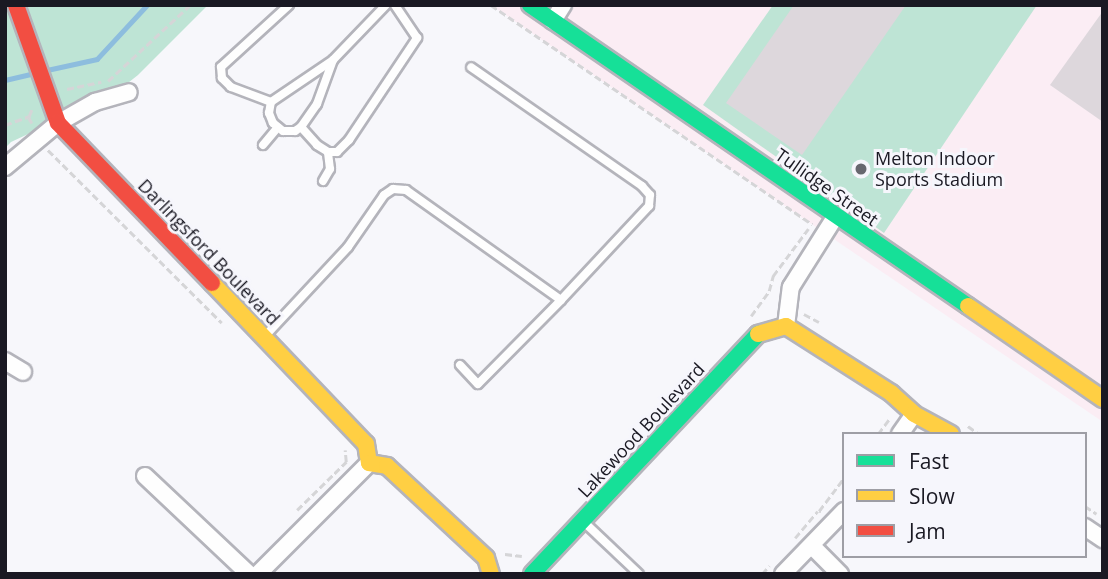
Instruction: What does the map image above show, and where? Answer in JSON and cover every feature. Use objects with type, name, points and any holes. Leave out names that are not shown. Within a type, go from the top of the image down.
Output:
[{"type":"street","name":"Tullidge Street","points":[[530,5],[1103,399]]},
{"type":"street","points":[[553,21],[563,5]]},
{"type":"street","points":[[18,10],[45,93],[58,123]]},
{"type":"street","points":[[5,167],[58,123],[95,102],[129,92]]},
{"type":"street","name":"Darlingsford Boulevard","points":[[58,123],[264,337],[368,455],[387,466],[486,558],[491,574]]},
{"type":"street","points":[[835,217],[791,287],[786,326],[891,393],[914,414],[947,432]]},
{"type":"street","name":"Lakewood Boulevard","points":[[532,574],[758,334],[786,326]]},
{"type":"street","points":[[5,361],[23,372]]},
{"type":"street","points":[[901,432],[914,414]]},
{"type":"street","points":[[258,574],[368,455]]},
{"type":"street","points":[[145,476],[249,574]]},
{"type":"street","points":[[783,574],[842,513]]},
{"type":"street","points":[[1087,528],[1103,539]]},
{"type":"street","points":[[812,546],[840,574]]},
{"type":"lane","points":[[271,102],[231,87],[222,78],[221,67],[289,5]]},
{"type":"lane","points":[[332,60],[317,104],[301,127],[295,131],[278,127],[269,113],[271,102],[332,60],[386,5]]},
{"type":"lane","points":[[301,127],[317,145],[328,152],[337,152],[349,140],[417,38],[415,31],[395,5]]},
{"type":"lane","points":[[460,365],[478,384],[649,206],[650,195],[642,186],[471,67]]},
{"type":"lane","points":[[263,145],[278,127]]},
{"type":"lane","points":[[324,181],[330,169],[328,152]]},
{"type":"lane","points":[[264,337],[348,247],[383,195],[393,189],[406,190],[561,300]]},
{"type":"lane","points":[[583,521],[639,574]]},
{"type":"path","points":[[5,125],[29,118],[36,97],[45,93],[109,81],[190,5]]},
{"type":"path","points":[[46,149],[230,331]]},
{"type":"path","points":[[743,325],[762,303],[774,276],[811,224]]},
{"type":"path","points":[[294,514],[346,462],[344,441]]},
{"type":"path","points":[[345,454],[368,455]]},
{"type":"path","points":[[1087,507],[1103,518]]},
{"type":"path","points":[[502,553],[518,558],[528,554]]},
{"type":"shaded area","points":[[491,5],[1103,5],[1103,422],[763,191]]},
{"type":"green space","points":[[5,5],[208,5],[138,75],[114,94],[11,142],[5,148]]},
{"type":"green space","name":"Melton Indoor Sports Stadium","points":[[773,5],[1037,5],[884,233],[703,105]]},
{"type":"building","points":[[794,5],[906,5],[802,155],[726,103]]},
{"type":"building","points":[[1103,11],[1103,122],[1050,85]]},
{"type":"waterway","points":[[47,70],[97,59],[147,5]]},
{"type":"waterway","points":[[5,80],[31,74]]},
{"type":"traffic: fast","points":[[530,5],[968,306]]},
{"type":"traffic: fast","points":[[532,574],[758,334]]},
{"type":"traffic: slow","points":[[212,283],[366,444],[369,463],[387,466],[486,558],[491,574]]},
{"type":"traffic: slow","points":[[968,306],[1103,399]]},
{"type":"traffic: slow","points":[[758,334],[786,326],[891,393],[914,414],[947,432]]},
{"type":"traffic: jam","points":[[16,5],[58,123],[212,283]]},
{"type":"place","name":"Melton Indoor Sports Stadium","points":[[861,169]]}]
